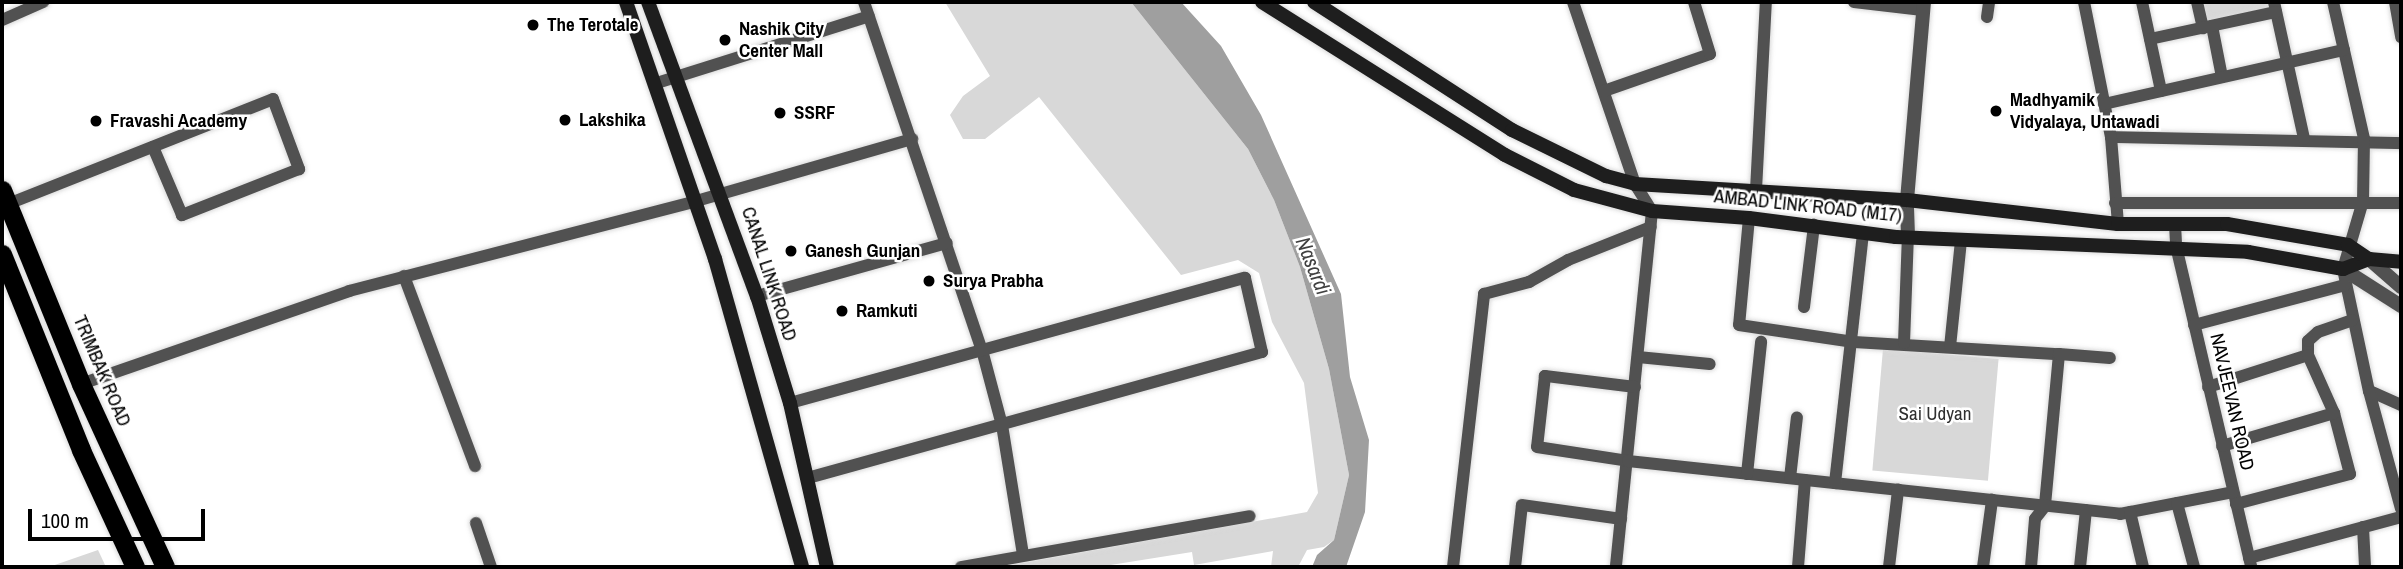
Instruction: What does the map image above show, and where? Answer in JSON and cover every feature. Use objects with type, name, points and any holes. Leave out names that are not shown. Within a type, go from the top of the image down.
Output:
[{"type":"highway","name":"TRIMBAK ROAD","points":[[5,197],[81,384],[165,567]]},
{"type":"highway","points":[[2,254],[106,524],[135,567]]},
{"type":"main road","points":[[626,2],[657,83],[763,416],[802,567]]},
{"type":"main road","name":"CANAL LINK ROAD","points":[[648,2],[722,194],[757,296],[790,403],[827,567]]},
{"type":"main road","name":"AMBAD LINK ROAD (M17)","points":[[1262,2],[1506,155],[1574,190],[1652,211],[1814,225],[1863,234],[2248,251],[2343,269]]},
{"type":"main road","points":[[1314,2],[1512,130],[1606,177],[1635,184],[1906,200],[2118,224],[2227,224],[2348,245],[2369,259]]},
{"type":"main road","points":[[2343,269],[2369,259],[2401,262]]},
{"type":"street","points":[[2,20],[43,2]]},
{"type":"street","points":[[864,2],[982,350],[1002,425],[1023,554]]},
{"type":"street","points":[[1573,2],[1635,184],[1652,211],[1616,567],[1627,567]]},
{"type":"street","points":[[1604,91],[1710,54],[1694,2]]},
{"type":"street","points":[[1756,190],[1766,2]]},
{"type":"street","points":[[1854,2],[1923,6],[1906,200],[1908,236],[1904,344]]},
{"type":"street","points":[[1987,17],[1989,2]]},
{"type":"street","points":[[2084,2],[2111,137],[2118,224]]},
{"type":"street","points":[[2142,2],[2161,91]]},
{"type":"street","points":[[2197,2],[2222,78]]},
{"type":"street","points":[[2333,2],[2364,139],[2362,201],[2343,269],[2345,285],[2369,391],[2401,509]]},
{"type":"street","points":[[2395,2],[2401,37]]},
{"type":"street","points":[[2150,39],[2207,27],[2275,7],[2304,139]]},
{"type":"street","points":[[657,83],[869,16]]},
{"type":"street","points":[[2104,104],[2344,50]]},
{"type":"street","points":[[5,197],[153,147],[273,99],[299,169],[182,215],[153,147]]},
{"type":"street","points":[[2111,137],[2364,139],[2401,143]]},
{"type":"street","points":[[81,384],[349,291],[722,194],[912,138]]},
{"type":"street","points":[[2115,202],[2401,203]]},
{"type":"street","points":[[1749,218],[1740,325],[1854,342],[2110,358]]},
{"type":"street","name":"NAVJEEVAN ROAD","points":[[2175,224],[2176,246],[2250,562]]},
{"type":"street","points":[[1804,307],[1814,225]]},
{"type":"street","points":[[1453,567],[1484,294],[1529,282],[1568,260],[1651,227]]},
{"type":"street","points":[[1835,483],[1854,342],[1863,234]]},
{"type":"street","points":[[1950,347],[1961,240]]},
{"type":"street","points":[[757,296],[947,243]]},
{"type":"street","points":[[2369,259],[2401,287]]},
{"type":"street","points":[[2343,269],[2401,306]]},
{"type":"street","points":[[404,276],[475,466]]},
{"type":"street","points":[[790,403],[1245,278],[1262,352],[808,478]]},
{"type":"street","points":[[2194,325],[2345,285]]},
{"type":"street","points":[[1635,387],[1545,376],[1537,447],[1628,461],[2045,506],[2130,512],[2177,503],[2235,498],[2350,474],[2334,413],[2305,346],[2318,332],[2352,320]]},
{"type":"street","points":[[1747,474],[1761,342]]},
{"type":"street","points":[[2031,567],[2035,519],[2045,506],[2059,354]]},
{"type":"street","points":[[2208,387],[2308,355]]},
{"type":"street","points":[[1638,357],[1710,364]]},
{"type":"street","points":[[2369,391],[2401,405]]},
{"type":"street","points":[[2222,446],[2334,413]]},
{"type":"street","points":[[1790,478],[1797,417]]},
{"type":"street","points":[[1798,567],[1805,480]]},
{"type":"street","points":[[1889,567],[1898,490]]},
{"type":"street","points":[[1983,567],[1992,500]]},
{"type":"street","points":[[2177,503],[2194,567]]},
{"type":"street","points":[[1515,567],[1522,505],[1621,519]]},
{"type":"street","points":[[2080,567],[2086,510]]},
{"type":"street","points":[[2130,512],[2143,567]]},
{"type":"street","points":[[961,567],[1250,516]]},
{"type":"street","points":[[2250,562],[2401,517]]},
{"type":"street","points":[[476,523],[491,567]]},
{"type":"street","points":[[2363,527],[2365,567]]},
{"type":"green space","points":[[945,2],[1131,2],[1248,149],[1274,200],[1300,267],[1329,369],[1349,475],[1334,540],[1324,547],[1307,550],[1298,567],[1271,567],[1273,551],[1194,565],[1192,552],[1098,567],[1000,567],[1307,512],[1318,493],[1304,383],[1272,322],[1259,273],[1238,260],[1181,275],[1039,97],[985,139],[963,139],[950,115],[963,96],[990,76]]},
{"type":"green space","points":[[2202,2],[2272,2],[2273,7],[2207,22]]},
{"type":"green space","name":"Sai Udyan","points":[[1883,349],[1999,359],[1988,481],[1872,471]]},
{"type":"green space","points":[[98,550],[106,567],[49,567]]},
{"type":"water","name":"Nasardi","points":[[1131,2],[1181,2],[1221,46],[1261,115],[1341,294],[1350,377],[1369,440],[1365,512],[1346,567],[1312,567],[1317,555],[1334,540],[1349,475],[1329,369],[1300,267],[1274,200],[1248,149]]},
{"type":"place","name":"The Terotale","points":[[533,25]]},
{"type":"place","name":"Nashik City Center Mall","points":[[725,40]]},
{"type":"place","name":"Madhyamik Vidyalaya, Untawadi","points":[[1996,111]]},
{"type":"place","name":"SSRF","points":[[780,113]]},
{"type":"place","name":"Lakshika","points":[[565,120]]},
{"type":"place","name":"Fravashi Academy","points":[[96,121]]},
{"type":"place","name":"Ganesh Gunjan","points":[[791,251]]},
{"type":"place","name":"Surya Prabha","points":[[929,281]]},
{"type":"place","name":"Ramkuti","points":[[842,311]]}]
